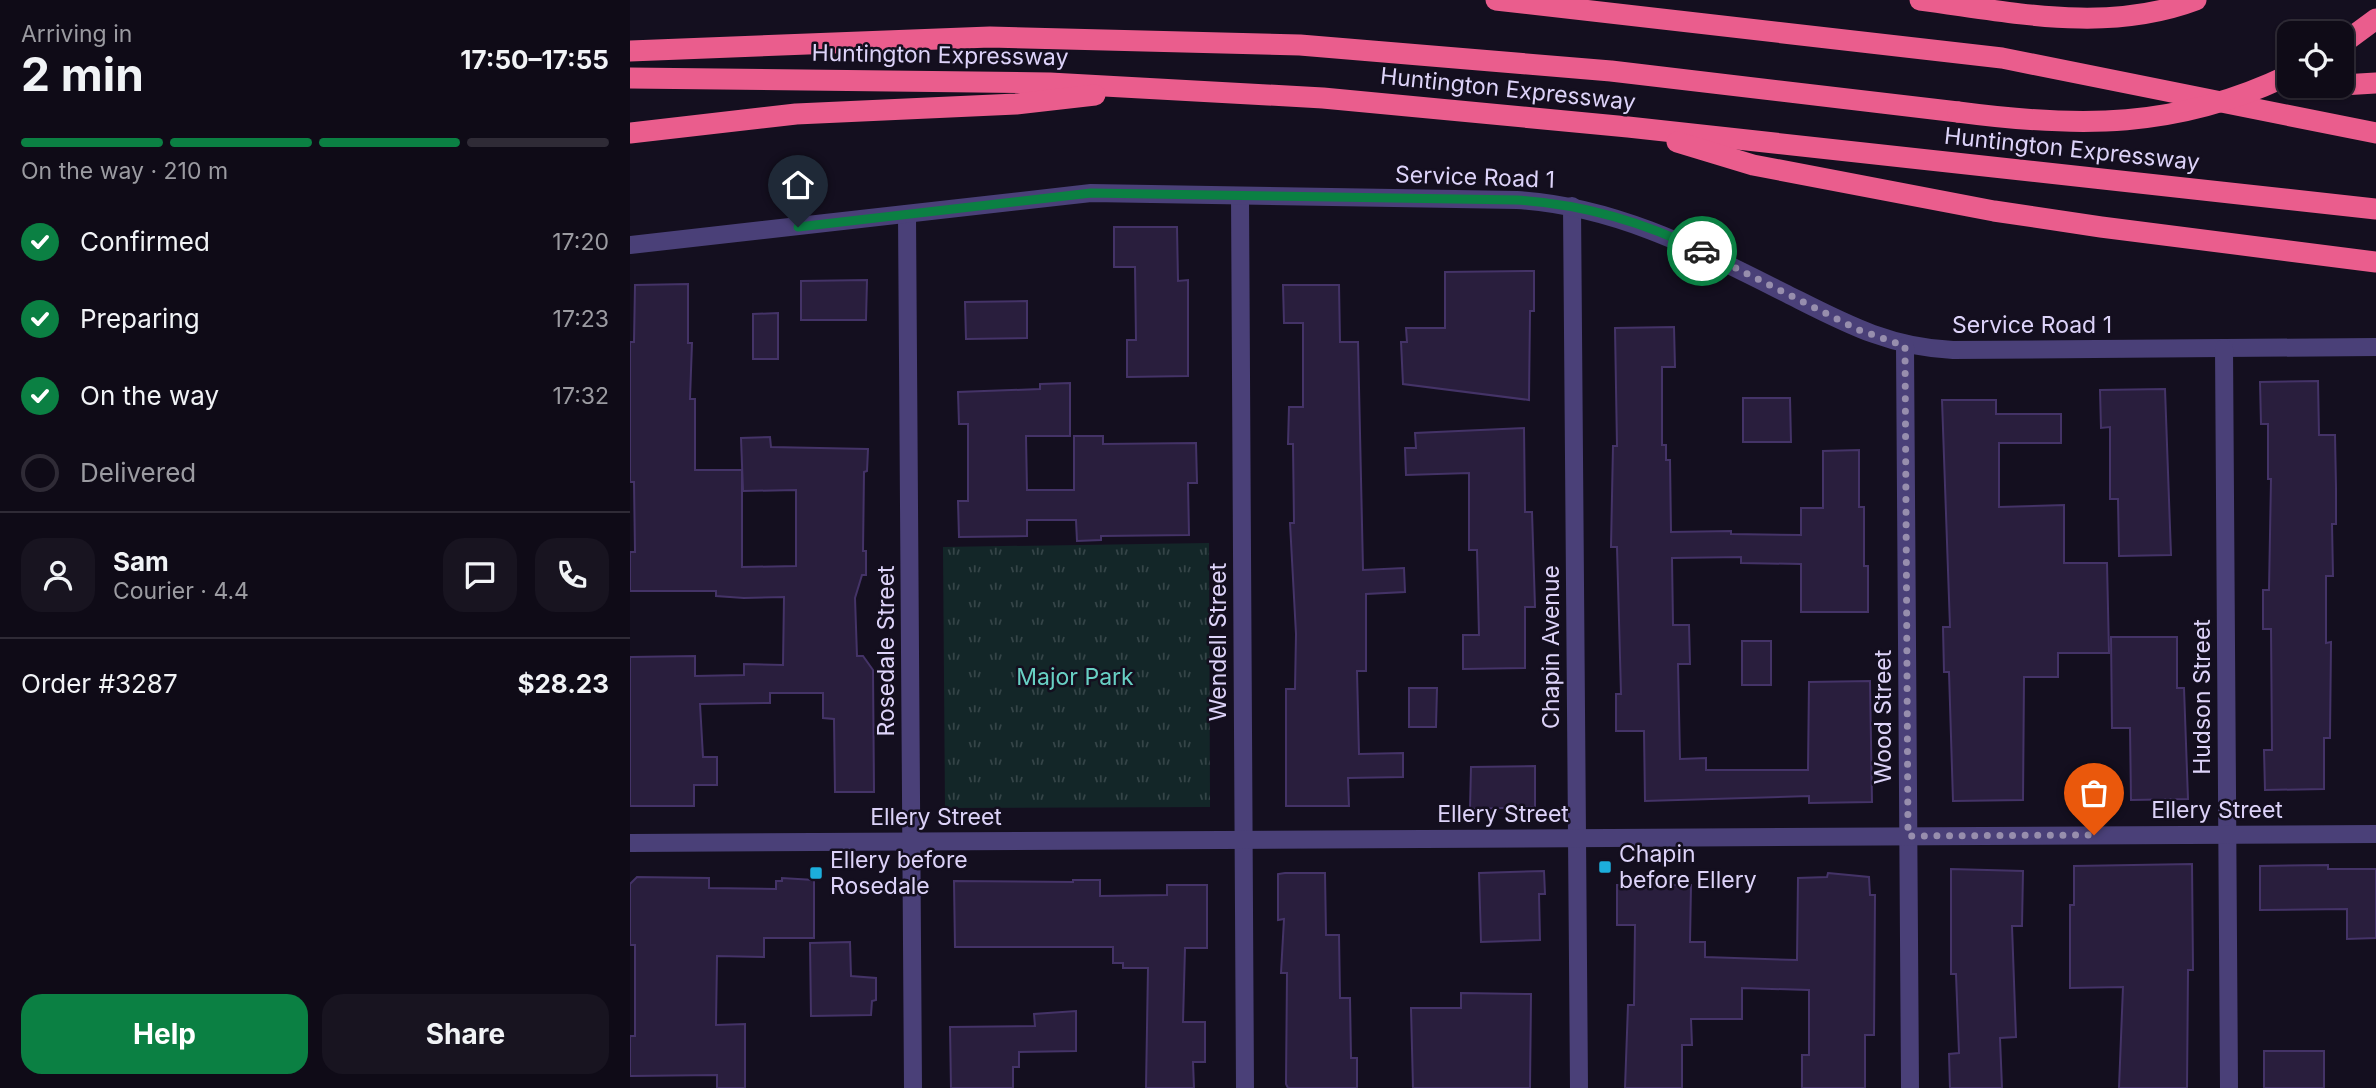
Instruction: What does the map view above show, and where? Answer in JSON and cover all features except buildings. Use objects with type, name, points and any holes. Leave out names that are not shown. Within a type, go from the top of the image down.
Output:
[{"type":"highway","points":[[1496,0],[2002,58],[2159,87],[2376,133]]},
{"type":"highway","points":[[1920,0],[2081,19],[2136,16],[2196,0]]},
{"type":"highway","points":[[2354,35],[2376,19]]},
{"type":"highway","points":[[630,51],[990,37],[1287,45],[1611,71],[2053,122],[2134,121],[2179,114],[2223,102],[2277,80]]},
{"type":"highway","name":"Huntington Expressway","points":[[630,78],[985,81],[1157,87],[1366,101],[2376,209]]},
{"type":"highway","points":[[2354,84],[2376,83]]},
{"type":"highway","points":[[2159,87],[2277,86]]},
{"type":"highway","points":[[630,134],[796,114],[1017,104],[1157,87]]},
{"type":"highway","points":[[1628,127],[1754,165],[1872,189],[2101,228],[2376,262]]},
{"type":"street","name":"Service Road 1","points":[[630,246],[1091,193],[1517,200],[1572,206],[1661,232],[1859,330],[1905,346],[1953,350],[2376,347]]},
{"type":"street","name":"Wendell Street","points":[[1240,196],[1245,1088]]},
{"type":"street","name":"Chapin Avenue","points":[[1572,206],[1579,1088]]},
{"type":"street","name":"Rosedale Street","points":[[907,214],[913,1088]]},
{"type":"street","name":"Wood Street","points":[[1905,346],[1909,1088]]},
{"type":"street","name":"Hudson Street","points":[[2224,348],[2229,1088]]},
{"type":"street","name":"Ellery Street","points":[[630,844],[2376,834]]},
{"type":"green space","name":"Major Park","points":[[1209,543],[1210,807],[945,808],[943,547]]},
{"type":"way so far","points":[[1702,251],[1859,330],[1905,346],[1908,836],[2094,835]]},
{"type":"place","name":"Chapin before Ellery","points":[[1605,867]]},
{"type":"place","name":"Ellery before Rosedale","points":[[816,873]]},
{"type":"route","points":[[798,227],[1091,193],[1517,200],[1572,206],[1626,220],[1661,232],[1702,251]]}]
